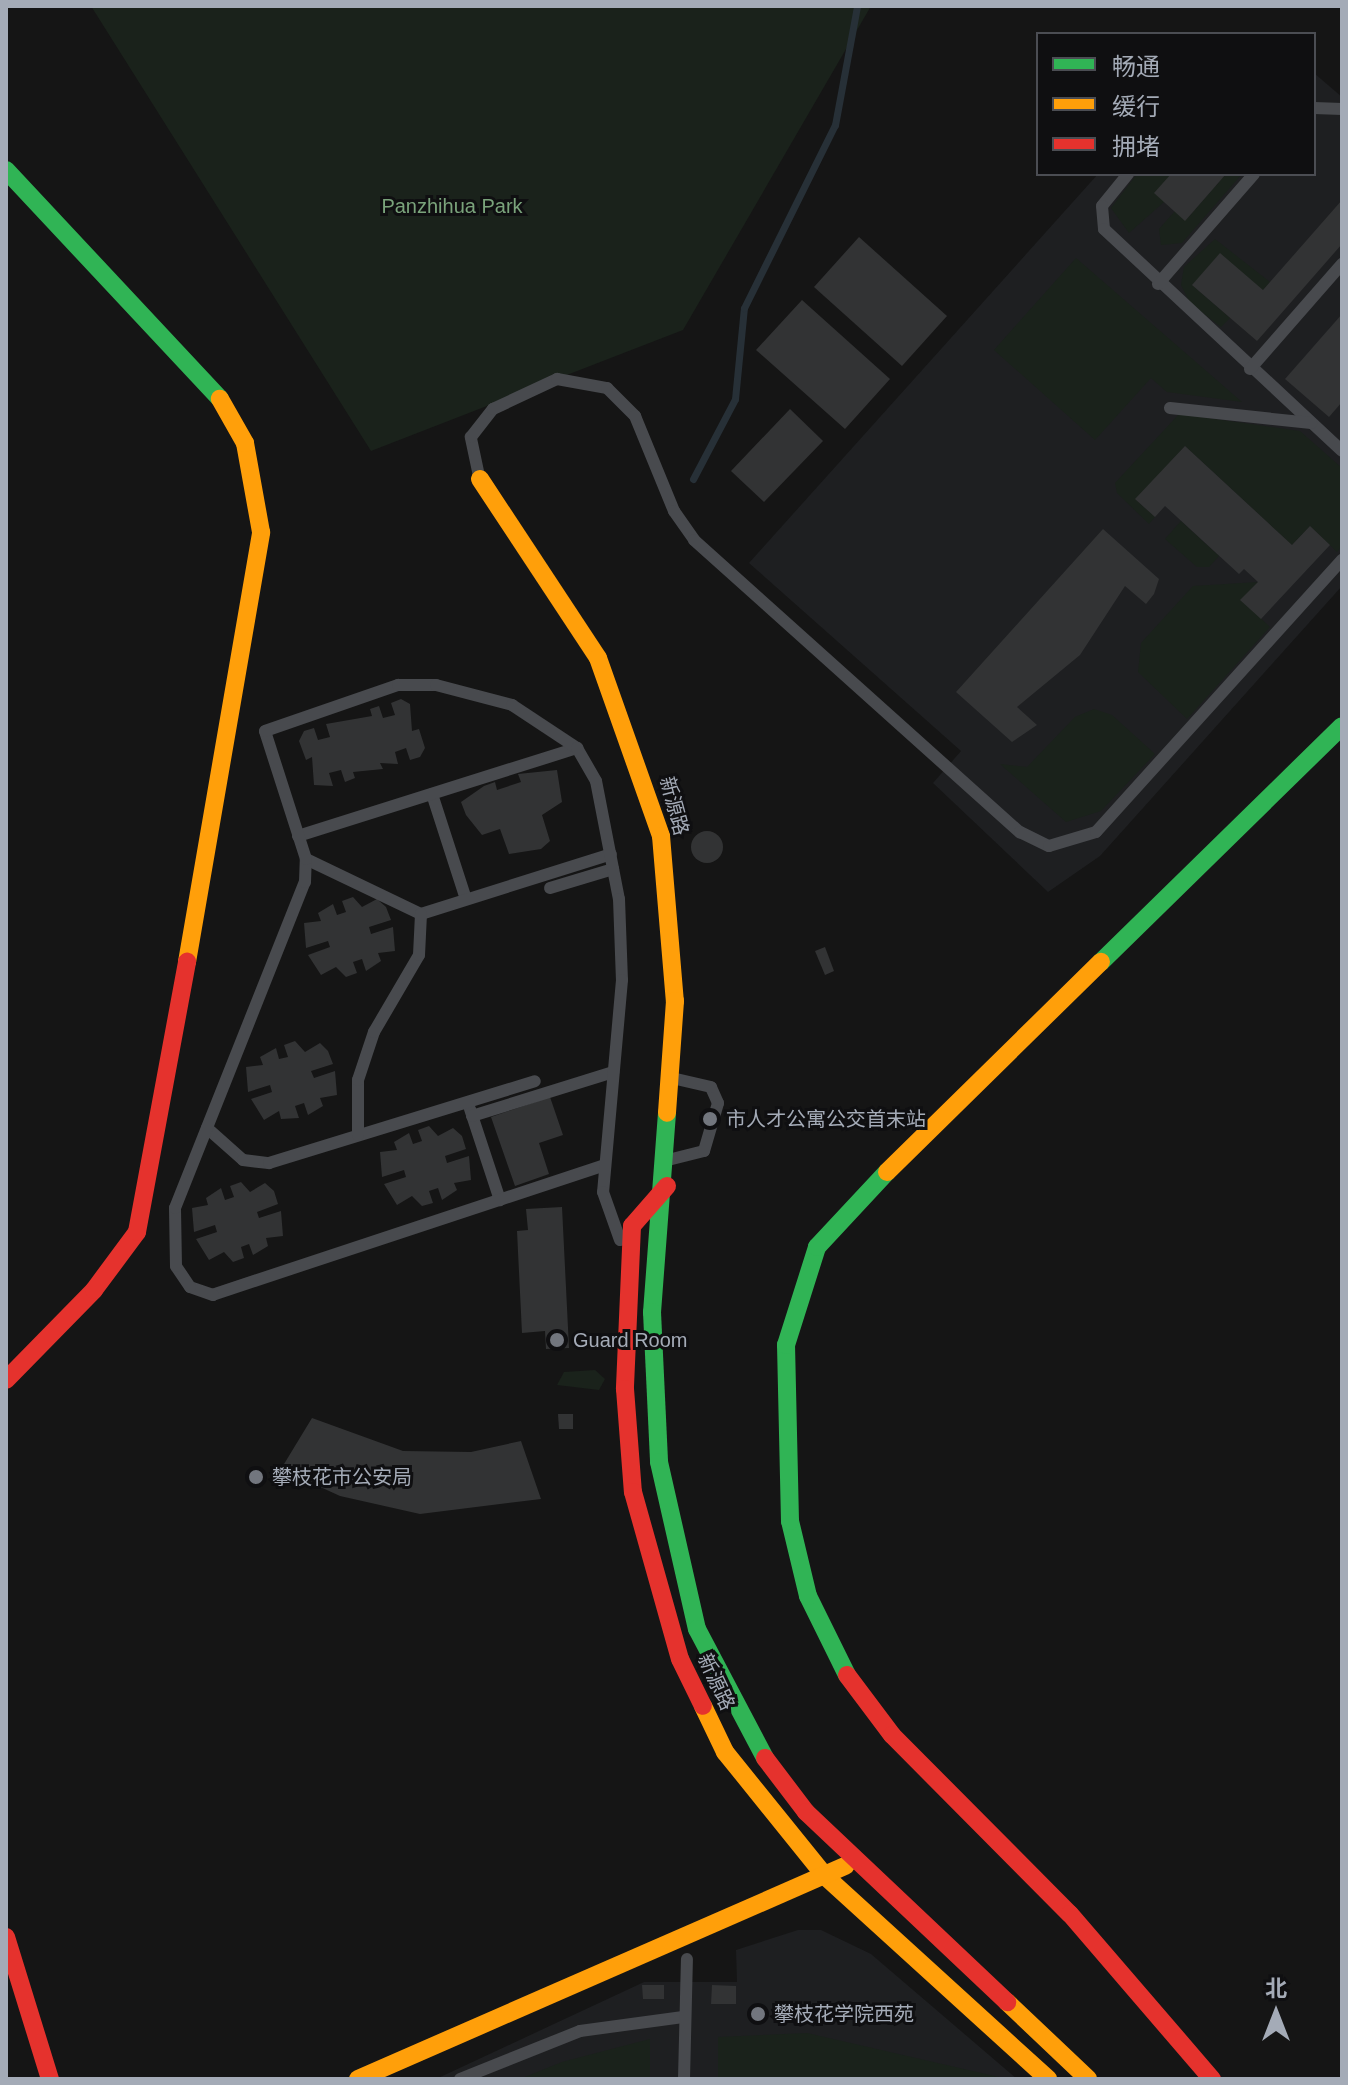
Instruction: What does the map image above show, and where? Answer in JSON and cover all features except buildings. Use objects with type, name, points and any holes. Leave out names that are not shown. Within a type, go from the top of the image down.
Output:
[{"type":"street","points":[[6,170],[213,386],[245,443],[261,532],[253,608],[137,1232],[94,1290],[6,1380]]},
{"type":"street","name":"新源路","points":[[480,479],[598,658],[641,769],[672,910],[673,1078],[665,1161],[667,1186],[652,1312],[659,1462],[676,1560],[697,1629],[756,1745],[852,1863],[1088,2079]]},
{"type":"street","points":[[1212,2079],[1070,1914],[892,1735],[841,1667],[808,1596],[790,1521],[786,1345],[817,1247],[852,1206],[1342,726]]},
{"type":"street","name":"新源路","points":[[667,1186],[632,1226],[627,1261],[627,1432],[654,1586],[725,1752],[825,1876],[1048,2079]]},
{"type":"street","points":[[358,2079],[852,1863]]},
{"type":"street","points":[[6,1937],[50,2079]]},
{"type":"lane","points":[[1316,108],[1342,109]]},
{"type":"lane","points":[[1126,176],[1102,206],[1101,222],[1158,284],[1311,423],[1339,443]]},
{"type":"lane","points":[[1158,284],[1252,176]]},
{"type":"lane","points":[[1250,369],[1342,264]]},
{"type":"lane","points":[[480,479],[471,437],[493,409],[557,379],[607,388],[635,416],[674,511],[694,540],[1020,832],[1049,846],[1096,832],[1342,560]]},
{"type":"lane","points":[[1170,408],[1311,423]]},
{"type":"lane","points":[[605,1165],[213,1295],[190,1287],[172,1237],[175,1208],[305,882],[306,859],[265,731],[398,685],[436,685],[512,705],[577,748],[596,781],[613,869],[622,980],[603,1192],[627,1261]]},
{"type":"lane","points":[[298,836],[577,748]]},
{"type":"lane","points":[[432,794],[466,899]]},
{"type":"lane","points":[[306,859],[421,914],[611,854]]},
{"type":"lane","points":[[550,888],[613,869]]},
{"type":"lane","points":[[358,1135],[358,1080],[374,1032],[419,955],[421,914]]},
{"type":"lane","points":[[472,1116],[613,1072]]},
{"type":"lane","points":[[665,1161],[704,1151],[716,1124],[711,1087],[673,1078]]},
{"type":"lane","points":[[207,1128],[243,1160],[269,1163],[535,1081]]},
{"type":"lane","points":[[468,1102],[500,1200]]},
{"type":"lane","points":[[684,2079],[683,2017],[687,1959]]},
{"type":"lane","points":[[460,2079],[580,2031],[628,2019],[683,2017]]},
{"type":"shaded area","points":[[1316,75],[1342,97],[1342,586],[1100,856],[1048,892],[933,783],[961,751],[749,563],[1096,176],[1316,176]]},
{"type":"shaded area","name":"攀枝花学院西苑","points":[[798,1930],[821,1930],[871,1954],[1017,2079],[436,2079],[644,1982],[737,1982],[736,1950]]},
{"type":"green space","name":"Panzhihua Park","points":[[91,6],[871,6],[683,330],[371,451]]},
{"type":"green space","points":[[1135,176],[1170,176],[1164,202],[1129,233],[1111,208]]},
{"type":"green space","points":[[1224,176],[1240,176],[1182,243],[1161,245],[1159,229],[1175,211],[1186,220]]},
{"type":"green space","points":[[1215,239],[1270,282],[1263,290],[1192,285],[1230,318],[1221,327],[1190,303],[1181,285],[1184,267]]},
{"type":"green space","points":[[1076,258],[1242,402],[1167,392],[1151,378],[1095,440],[994,350]]},
{"type":"green space","points":[[1179,414],[1300,431],[1342,468],[1342,546],[1337,552],[1310,526],[1292,545],[1185,446],[1136,500],[1155,517],[1149,524],[1117,493],[1115,483]]},
{"type":"green space","points":[[1181,521],[1219,556],[1209,567],[1197,567],[1165,539]]},
{"type":"green space","points":[[1258,582],[1241,600],[1270,627],[1187,719],[1138,672],[1141,643],[1193,586]]},
{"type":"green space","points":[[1094,709],[1112,715],[1155,754],[1101,811],[1066,822],[1000,764],[1027,767],[1075,717]]},
{"type":"green space","points":[[595,1370],[605,1379],[599,1390],[557,1385],[564,1372]]},
{"type":"green space","points":[[807,2033],[1004,2079],[718,2079],[718,2037]]},
{"type":"green space","points":[[650,2039],[650,2079],[520,2079],[562,2062]]},
{"type":"waterway","points":[[693,479],[735,399],[744,308],[835,125],[857,6]]},
{"type":"traffic: fast","points":[[6,170],[220,399]]},
{"type":"traffic: fast","points":[[1101,962],[1342,726]]},
{"type":"traffic: fast","points":[[667,1113],[652,1312],[659,1462],[697,1629],[765,1758]]},
{"type":"traffic: fast","points":[[847,1675],[808,1596],[790,1521],[786,1345],[817,1247],[887,1172]]},
{"type":"traffic: slow","points":[[187,962],[261,532],[245,443],[220,399]]},
{"type":"traffic: slow","points":[[480,479],[598,658],[661,836],[675,1001],[667,1113]]},
{"type":"traffic: slow","points":[[887,1172],[1101,962]]},
{"type":"traffic: slow","points":[[703,1706],[725,1752],[825,1876],[1048,2079]]},
{"type":"traffic: slow","points":[[358,2079],[845,1866]]},
{"type":"traffic: slow","points":[[1007,2002],[1088,2079]]},
{"type":"traffic: jam","points":[[6,1380],[94,1290],[137,1232],[187,962]]},
{"type":"traffic: jam","points":[[667,1186],[632,1226],[625,1389],[633,1492],[680,1659],[703,1706]]},
{"type":"traffic: jam","points":[[847,1675],[892,1735],[1070,1914],[1212,2079]]},
{"type":"traffic: jam","points":[[765,1758],[806,1812],[1007,2002]]},
{"type":"traffic: jam","points":[[6,1937],[50,2079]]},
{"type":"place","name":"市人才公寓公交首末站","points":[[710,1119]]},
{"type":"place","name":"Guard Room","points":[[557,1340]]},
{"type":"place","name":"攀枝花市公安局","points":[[256,1477]]},
{"type":"place","name":"攀枝花学院西苑","points":[[758,2014]]}]
